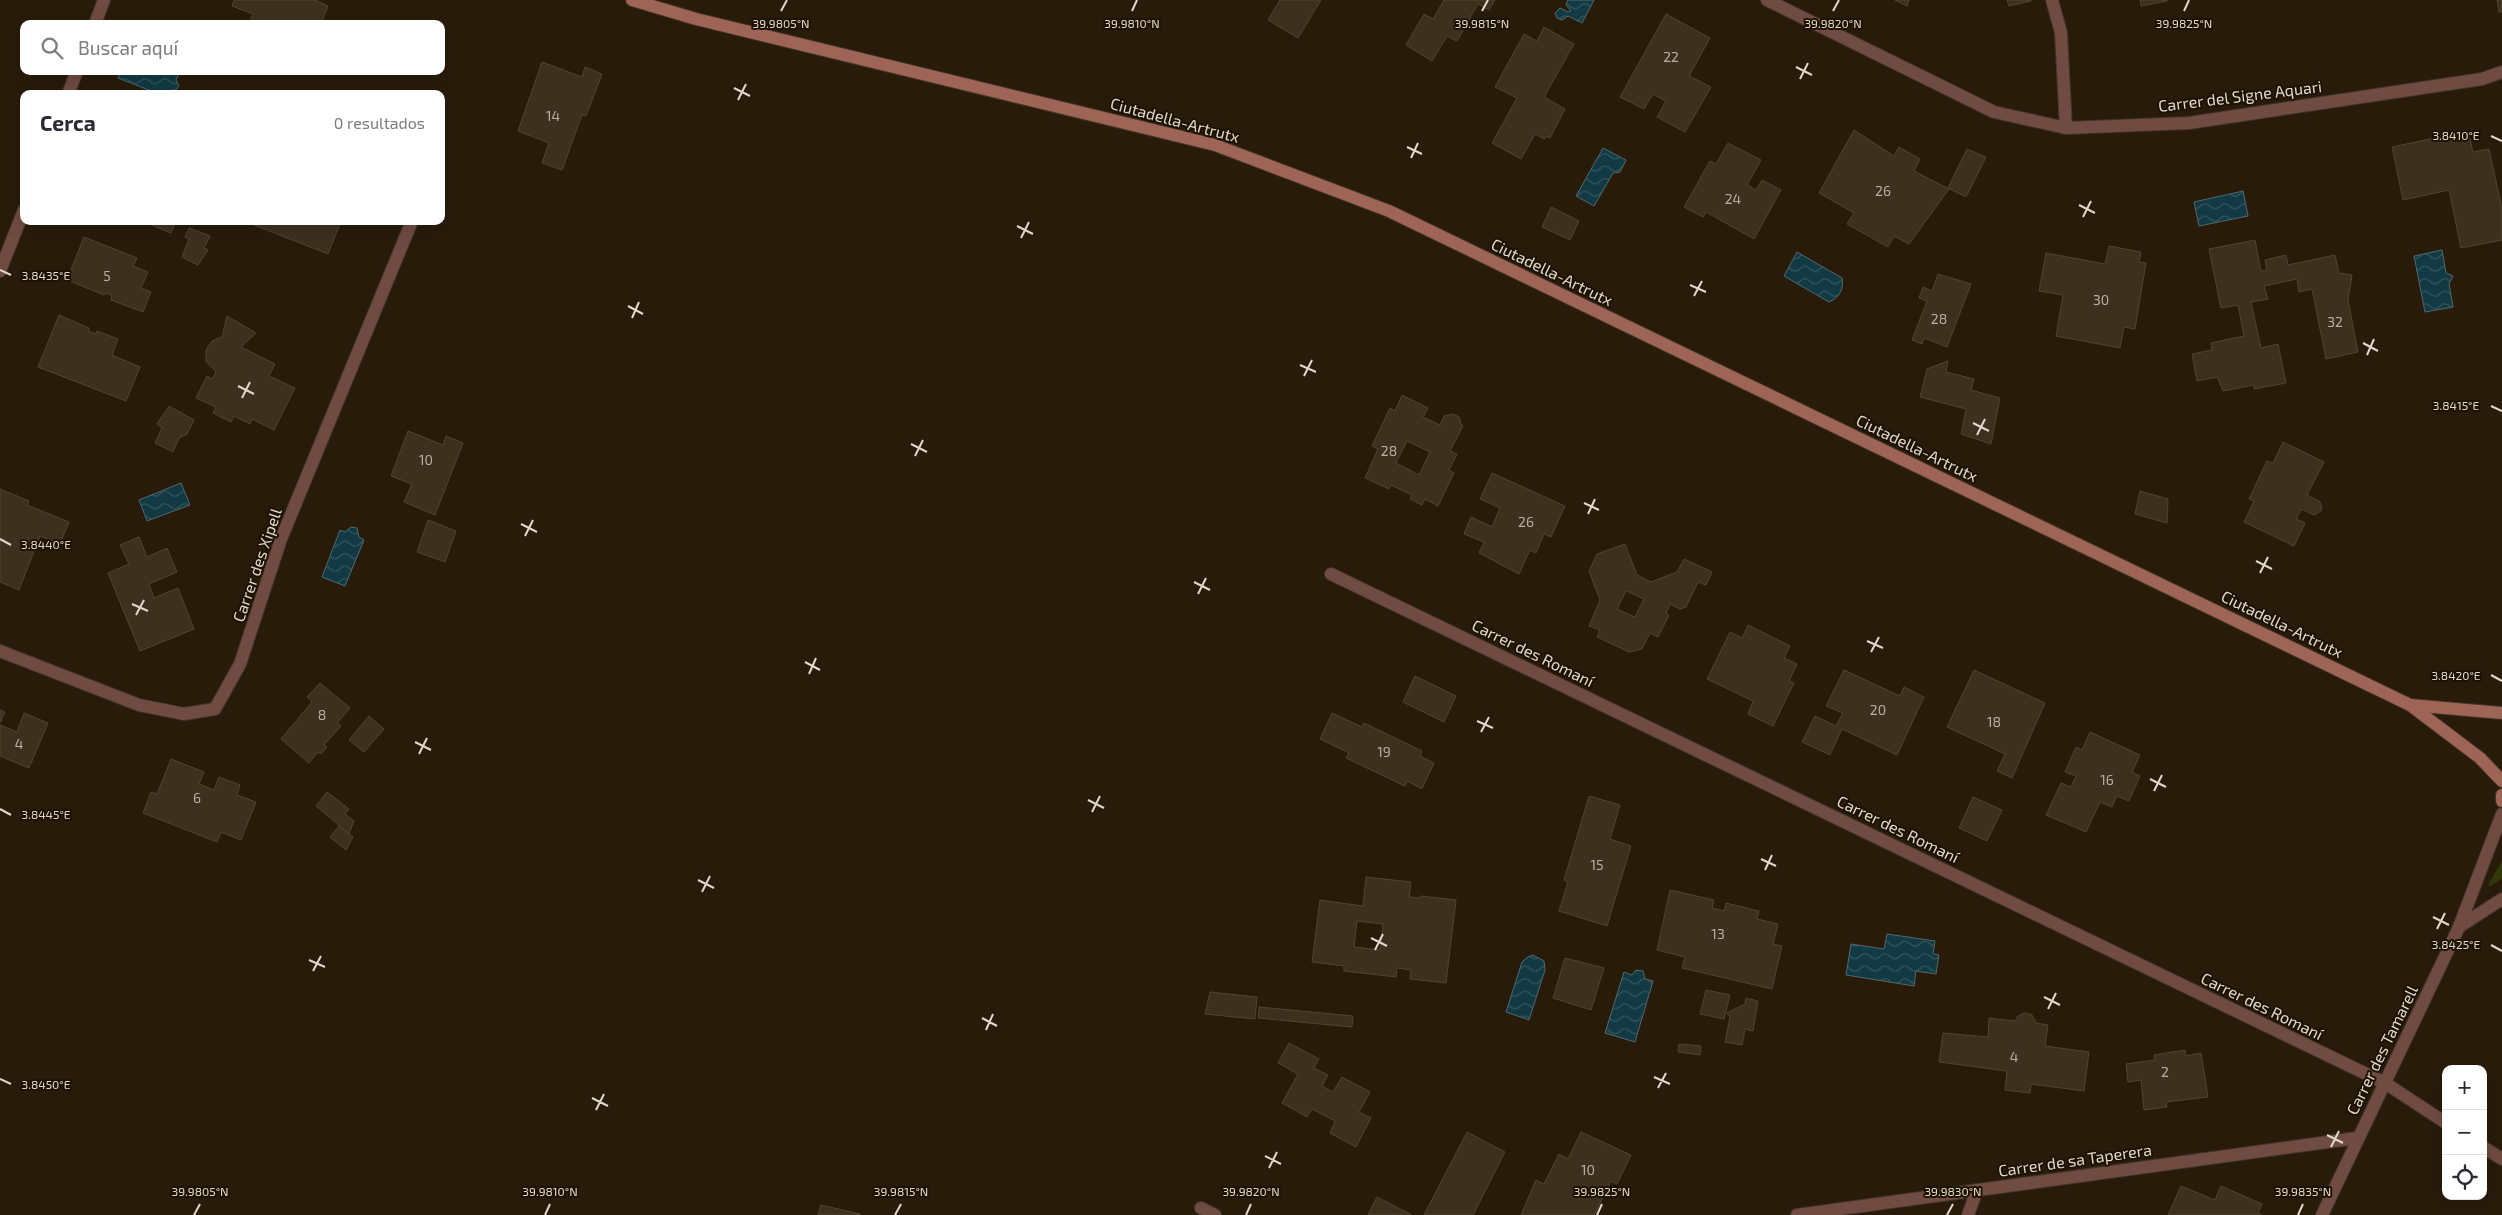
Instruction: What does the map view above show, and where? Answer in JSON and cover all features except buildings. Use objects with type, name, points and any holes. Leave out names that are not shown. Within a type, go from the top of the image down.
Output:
[{"type":"main road","name":"Ciutadella-Artrutx","points":[[632,0],[696,19],[1215,145],[1389,211],[2410,704]]},
{"type":"main road","points":[[2410,704],[2502,713]]},
{"type":"main road","points":[[2410,704],[2480,758],[2502,781]]},
{"type":"main road","points":[[2502,795],[2502,801]]},
{"type":"street","points":[[96,20],[104,0]]},
{"type":"street","name":"Carrer del Signe Aquari","points":[[1767,0],[1994,112],[2066,128],[2189,122],[2482,79],[2502,72]]},
{"type":"street","points":[[2052,0],[2061,34],[2066,128]]},
{"type":"street","points":[[70,90],[75,75]]},
{"type":"street","points":[[0,272],[20,220]]},
{"type":"street","name":"Carrer des Xipell","points":[[0,651],[140,704],[184,714],[215,709],[240,664],[281,539],[410,225]]},
{"type":"street","name":"Carrer des Romaní","points":[[1331,574],[2385,1083],[2442,1120]]},
{"type":"street","name":"Carrer des Tamarell","points":[[2322,1215],[2458,927],[2502,814]]},
{"type":"street","points":[[2458,927],[2502,899]]},
{"type":"street","name":"Carrer de sa Taperera","points":[[1797,1215],[2357,1138]]},
{"type":"street","points":[[2487,1150],[2502,1159]]},
{"type":"street","points":[[1968,1215],[1977,1190]]},
{"type":"street","points":[[1200,1208],[1215,1215]]},
{"type":"green space","points":[[2502,861],[2502,879],[2490,886],[2488,885]]},
{"type":"water","points":[[1568,0],[1594,0],[1582,23],[1568,16],[1562,20],[1557,18],[1555,13],[1560,8],[1568,12],[1571,11],[1566,5]]},
{"type":"water","points":[[119,75],[178,75],[176,80],[179,86],[176,90],[149,90],[118,78]]},
{"type":"water","points":[[1603,148],[1626,160],[1620,172],[1613,173],[1594,206],[1576,196]]},
{"type":"water","points":[[2243,191],[2248,216],[2199,226],[2194,202]]},
{"type":"water","points":[[2442,250],[2446,273],[2453,276],[2449,284],[2453,307],[2425,312],[2414,256]]},
{"type":"water","points":[[1797,252],[1842,278],[1842,289],[1836,298],[1829,302],[1784,276]]},
{"type":"water","points":[[181,483],[190,505],[147,521],[139,500]]},
{"type":"water","points":[[351,527],[357,528],[359,537],[364,540],[345,586],[322,577],[340,530],[345,532]]},
{"type":"water","points":[[1887,934],[1935,941],[1933,954],[1939,955],[1936,974],[1916,971],[1914,986],[1846,975],[1851,944],[1884,949]]},
{"type":"water","points":[[1533,955],[1544,961],[1545,970],[1529,1020],[1506,1012],[1522,962]]},
{"type":"water","points":[[1636,970],[1643,971],[1645,979],[1653,981],[1635,1042],[1605,1033],[1624,972],[1632,975]]}]
